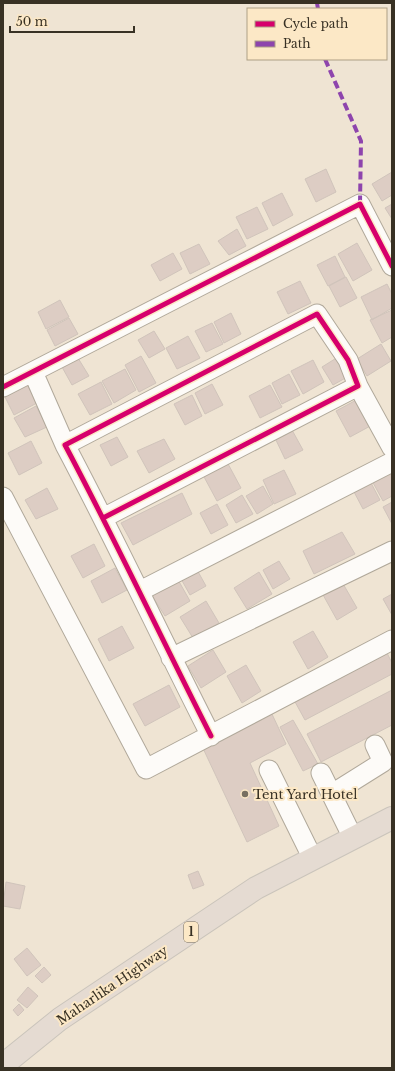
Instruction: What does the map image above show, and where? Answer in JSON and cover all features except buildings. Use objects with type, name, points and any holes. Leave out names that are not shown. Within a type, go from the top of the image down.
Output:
[{"type":"highway","name":"Maharlika Highway","points":[[3,1065],[60,1019],[256,888],[392,818]]},
{"type":"street","points":[[3,386],[360,204],[392,266]]},
{"type":"street","points":[[65,445],[317,314],[348,360],[358,386],[392,448]]},
{"type":"street","points":[[33,372],[65,445],[140,591],[171,658],[211,736]]},
{"type":"street","points":[[103,518],[358,386]]},
{"type":"street","points":[[140,591],[392,462]]},
{"type":"street","points":[[3,497],[146,769],[392,640]]},
{"type":"street","points":[[171,658],[392,551]]},
{"type":"street","points":[[332,794],[383,762],[375,745]]},
{"type":"street","points":[[269,770],[313,859]]},
{"type":"street","points":[[321,773],[353,838]]},
{"type":"marked path","points":[[317,3],[318,8]]},
{"type":"marked path","points":[[325,60],[361,141],[360,204]]},
{"type":"cycle path","points":[[3,387],[360,204],[392,266]]},
{"type":"cycle path","points":[[103,518],[358,386],[348,360],[317,314],[65,445],[211,736]]},
{"type":"place","name":"Tent Yard Hotel","points":[[245,794]]}]
